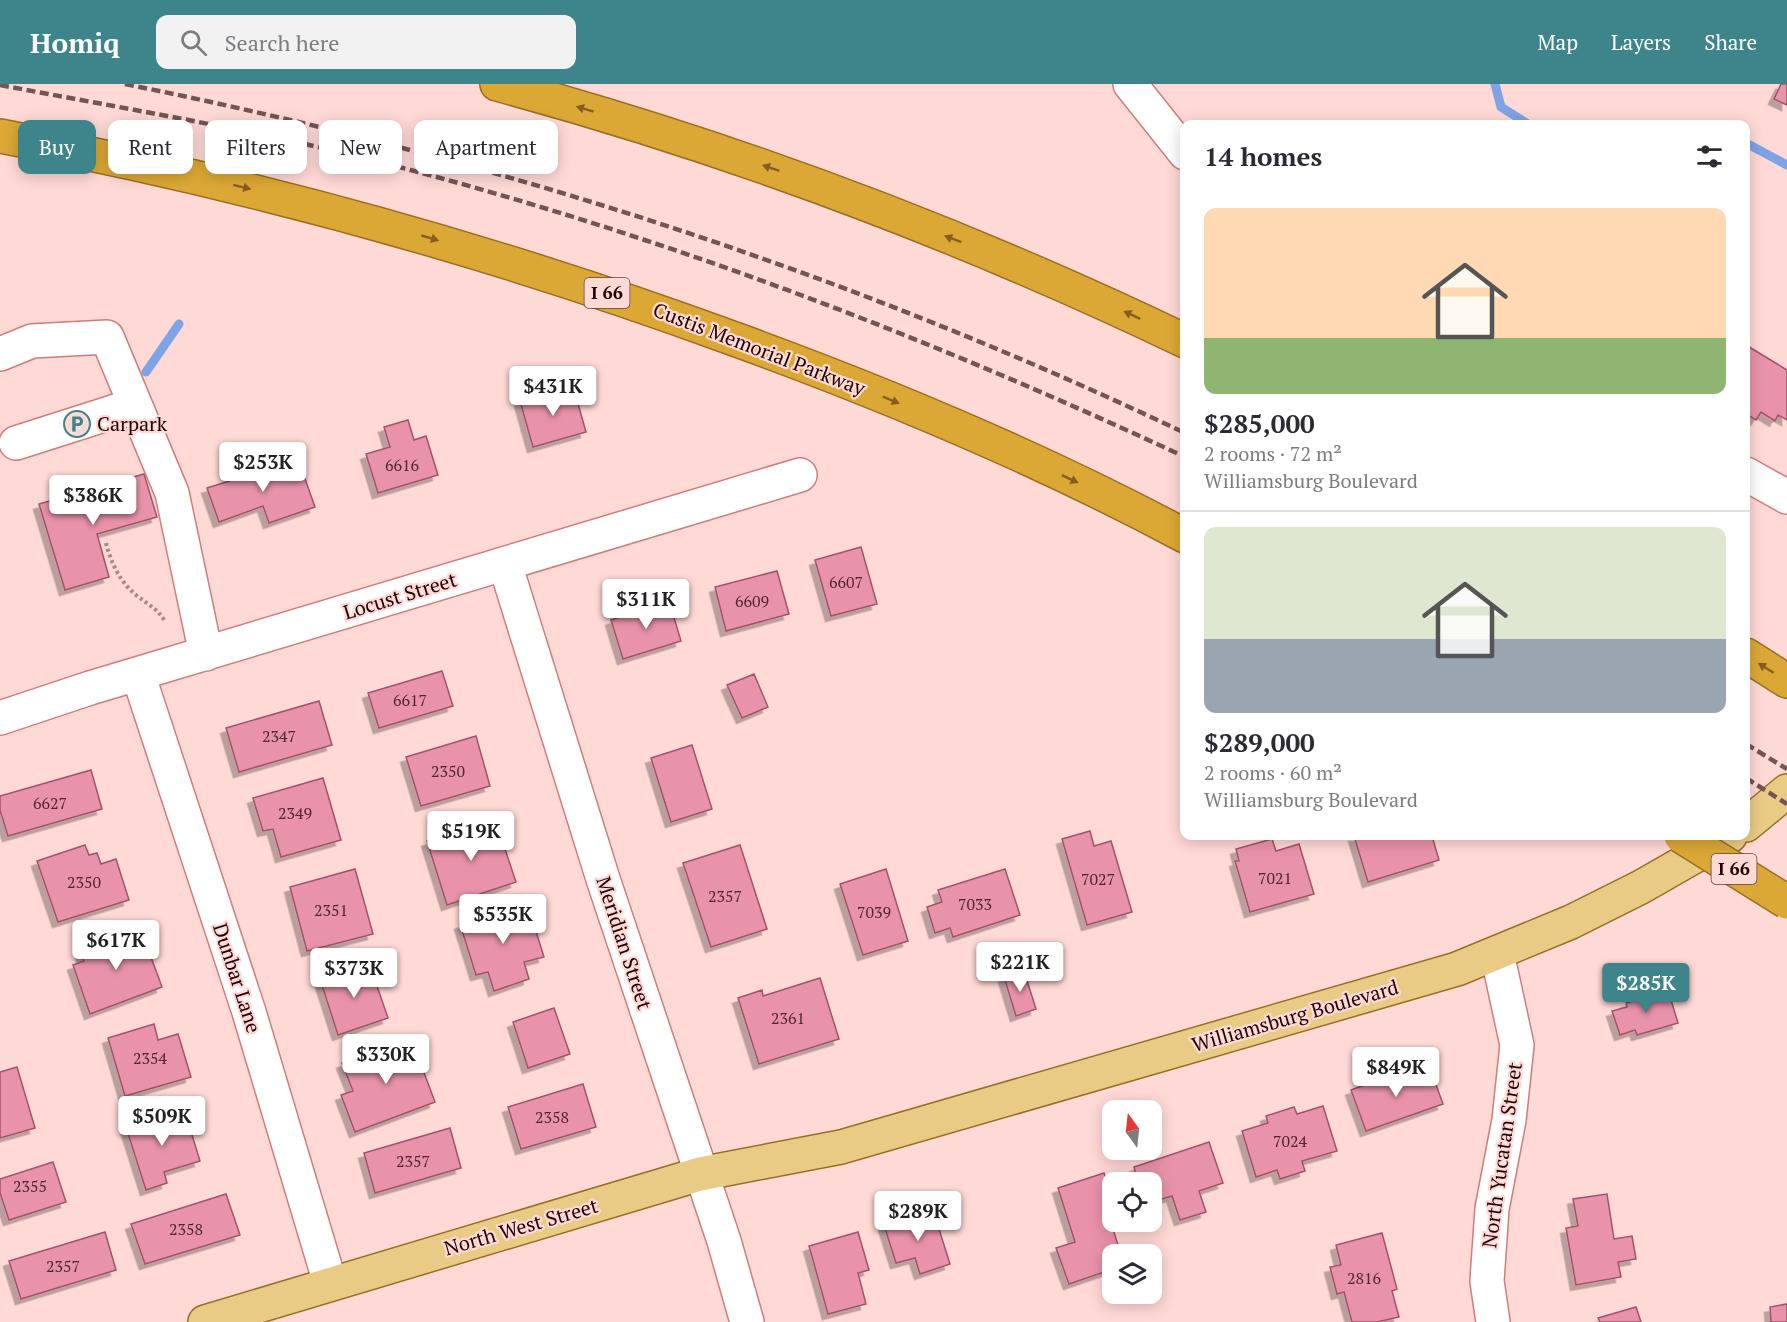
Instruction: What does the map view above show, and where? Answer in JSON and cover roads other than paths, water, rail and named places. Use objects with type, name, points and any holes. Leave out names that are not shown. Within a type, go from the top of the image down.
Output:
[{"type":"highway","points":[[497,84],[641,126],[807,181],[965,244],[1124,311],[1180,338]]},
{"type":"highway","name":"Custis Memorial Parkway","points":[[0,136],[139,163],[298,201],[469,249],[623,298],[789,359],[902,405],[1029,460],[1180,534]]},
{"type":"highway","points":[[1750,658],[1787,681]]},
{"type":"highway","name":"I 66","points":[[1687,840],[1787,902]]},
{"type":"main road","points":[[1750,822],[1787,791]]},
{"type":"main road","name":"Williamsburg Boulevard","points":[[841,1147],[1457,969],[1571,922],[1641,887],[1723,840]]},
{"type":"main road","name":"North West Street","points":[[204,1322],[700,1174],[841,1147]]},
{"type":"street","points":[[1130,84],[1180,147]]},
{"type":"street","points":[[0,354],[32,342],[107,337],[172,493],[206,654]]},
{"type":"street","points":[[16,443],[135,405]]},
{"type":"street","name":"Locust Street","points":[[0,718],[138,674],[800,475]]},
{"type":"street","points":[[1750,476],[1787,497]]},
{"type":"street","name":"Meridian Street","points":[[505,564],[599,867],[724,1241],[747,1321]]},
{"type":"street","name":"Dunbar Lane","points":[[138,674],[249,1012],[330,1283]]},
{"type":"street","name":"North Yucatan Street","points":[[1493,1322],[1487,1281],[1492,1209],[1509,1120],[1517,1046],[1497,953]]},
{"type":"waterway","points":[[1495,84],[1501,107],[1522,120]]},
{"type":"waterway","points":[[1750,145],[1787,165]]},
{"type":"waterway","points":[[146,372],[179,324]]},
{"type":"railway","points":[[125,84],[398,147],[533,184],[666,226],[797,271],[927,321],[1057,375],[1180,431]]},
{"type":"railway","points":[[0,85],[191,120],[333,150],[483,190],[586,221],[688,255],[890,329],[1087,412],[1180,455]]},
{"type":"railway","points":[[1750,746],[1787,769]]},
{"type":"railway","points":[[1750,781],[1787,804]]},
{"type":"place","name":"Carpark","points":[[77,424]]}]
